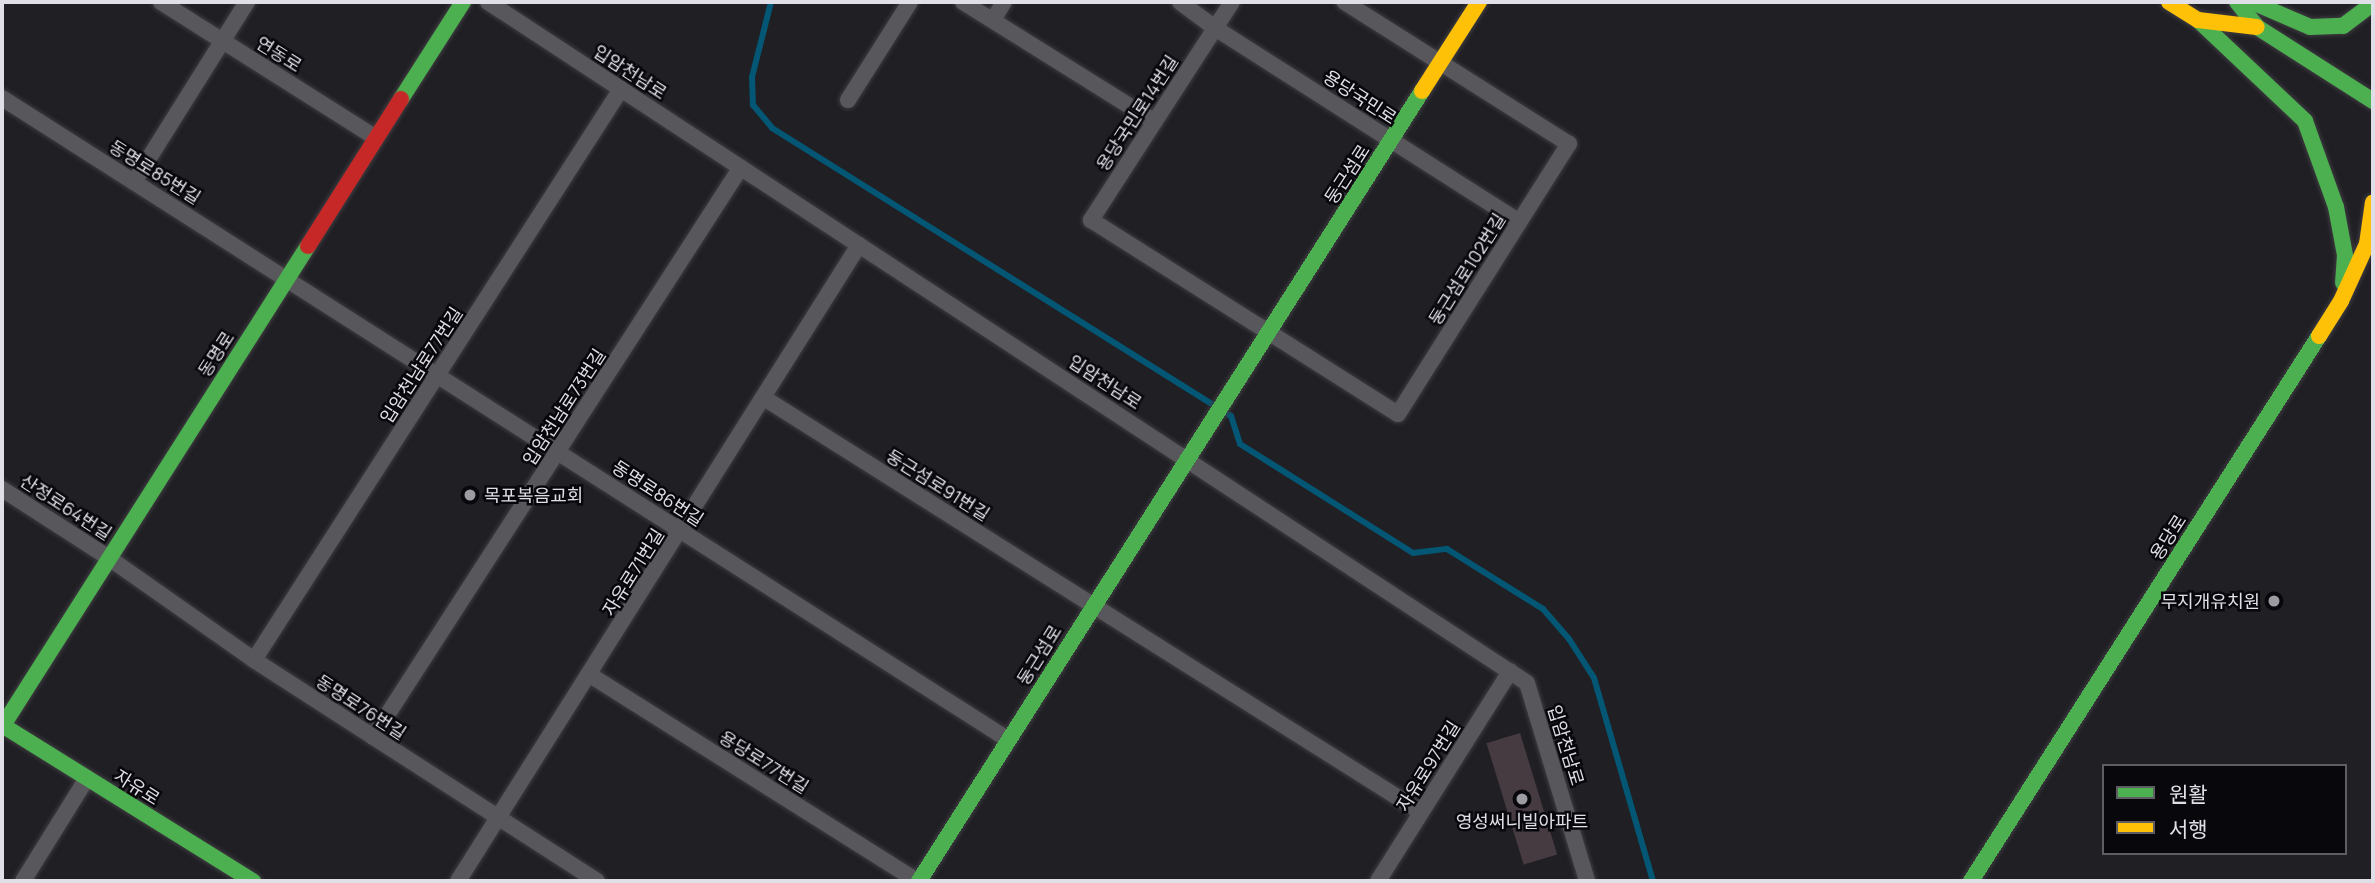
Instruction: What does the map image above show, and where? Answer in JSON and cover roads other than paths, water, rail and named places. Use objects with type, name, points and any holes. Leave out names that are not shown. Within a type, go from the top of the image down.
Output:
[{"type":"street","name":"연동로","points":[[161,2],[376,138]]},
{"type":"street","points":[[134,182],[247,2]]},
{"type":"street","name":"동명로","points":[[2,726],[463,2]]},
{"type":"street","name":"입암천남로","points":[[488,2],[859,245],[1190,455],[1527,683],[1587,881]]},
{"type":"street","points":[[848,100],[910,2]]},
{"type":"street","points":[[963,2],[1154,122]]},
{"type":"street","points":[[993,20],[1004,2]]},
{"type":"street","name":"용당국민로","points":[[1180,2],[1215,28],[1520,222]]},
{"type":"street","name":"용당국민로14번길","points":[[1232,2],[1091,220],[1269,331]]},
{"type":"street","points":[[1344,2],[1440,63]]},
{"type":"street","name":"둥근섬로","points":[[918,881],[1479,2]]},
{"type":"street","points":[[2169,2],[2198,20],[2305,121],[2338,219],[2345,255],[2341,301]]},
{"type":"street","points":[[2237,2],[2257,27],[2373,101]]},
{"type":"street","points":[[2252,2],[2310,27],[2343,26],[2373,3]]},
{"type":"street","points":[[2198,20],[2257,27]]},
{"type":"street","name":"둥근섬로102번길","points":[[1269,331],[1398,414],[1569,144],[1440,63]]},
{"type":"street","name":"입암천남로77번길","points":[[254,660],[621,89]]},
{"type":"street","name":"동명로85번길","points":[[2,98],[287,279]]},
{"type":"street","name":"입암천남로73번길","points":[[373,737],[741,167]]},
{"type":"street","name":"용당로","points":[[1970,881],[2341,301],[2367,244],[2373,202]]},
{"type":"street","name":"자유로71번길","points":[[458,881],[859,245]]},
{"type":"street","points":[[2341,301],[2373,269]]},
{"type":"street","name":"동명로86번길","points":[[287,279],[1009,740]]},
{"type":"street","name":"둥근섬로91번길","points":[[764,398],[1421,813]]},
{"type":"street","name":"산정로64번길","points":[[2,489],[109,558]]},
{"type":"street","name":"동명로76번길","points":[[109,558],[254,660],[597,881]]},
{"type":"street","name":"자유로97번길","points":[[1378,881],[1510,671]]},
{"type":"street","name":"용당로77번길","points":[[590,675],[918,881]]},
{"type":"street","name":"자유로","points":[[2,726],[253,881]]},
{"type":"street","points":[[23,881],[87,778]]},
{"type":"waterway","points":[[771,2],[752,77],[753,105],[772,128],[1231,416],[1240,444],[1413,553],[1447,549],[1543,609],[1569,639],[1594,678],[1653,881]]},
{"type":"place","name":"목포복음교회","points":[[470,495]]},
{"type":"place","name":"무지개유치원","points":[[2274,601]]},
{"type":"place","name":"영성써니빌아파트","points":[[1522,799]]}]
